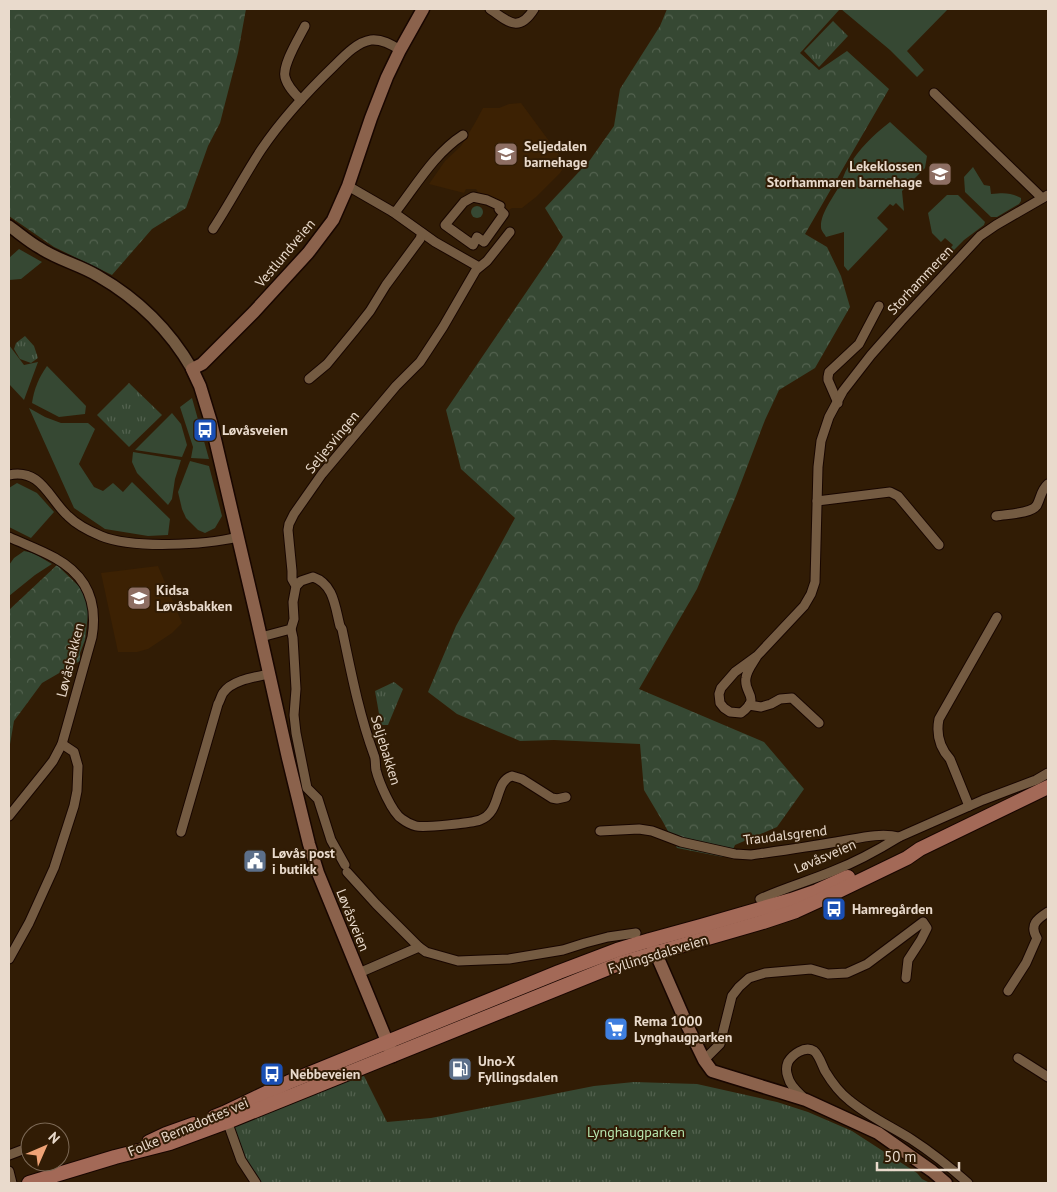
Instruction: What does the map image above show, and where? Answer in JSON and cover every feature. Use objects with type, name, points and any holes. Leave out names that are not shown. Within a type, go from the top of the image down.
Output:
[{"type":"main road","name":"Vestlundveien","points":[[192,369],[202,364],[254,312],[308,253],[333,220],[348,186],[387,77],[423,9]]},
{"type":"main road","name":"Løvåsveien","points":[[192,369],[200,386],[211,422],[309,844],[318,873],[359,973],[393,1040],[393,1056]]},
{"type":"main road","name":"Fyllingsdalsveien","points":[[393,1056],[621,963],[796,911],[1048,787]]},
{"type":"main road","name":"Fyllingsdalsveien","points":[[393,1040],[617,950],[791,900],[817,891],[905,851],[924,847]]},
{"type":"main road","points":[[650,940],[704,1060],[712,1071],[806,1100],[878,1133],[946,1183]]},
{"type":"main road","name":"Folke Bernadottes vei","points":[[226,1118],[289,1082],[393,1040]]},
{"type":"main road","name":"Folke Bernadottes vei","points":[[29,1183],[170,1143],[226,1118],[393,1056]]},
{"type":"street","points":[[490,9],[506,20],[517,24],[528,17],[534,9]]},
{"type":"street","points":[[301,100],[290,88],[285,76],[287,61],[305,26]]},
{"type":"street","points":[[213,229],[261,150],[313,86],[341,59],[358,45],[370,40],[381,41],[400,50]]},
{"type":"street","name":"Storhammeren","points":[[757,656],[746,676],[745,685],[750,693],[751,700],[749,705],[740,713],[730,712],[720,703],[719,694],[721,688],[735,672],[757,656],[804,606],[811,594],[815,582],[818,467],[821,441],[826,425],[843,391],[901,321],[980,236],[996,224],[1045,196],[934,93]]},
{"type":"street","points":[[393,212],[397,210],[420,178],[440,155],[457,138],[463,135]]},
{"type":"street","points":[[348,186],[393,212],[440,246],[479,267]]},
{"type":"street","points":[[473,196],[500,206],[499,209],[504,214],[484,242],[477,237],[473,245],[445,225],[464,202],[473,196]]},
{"type":"street","name":"Løvåsveien","points":[[9,226],[40,249],[97,276],[130,297],[150,313],[181,351],[192,369]]},
{"type":"street","name":"Seljesvingen","points":[[291,630],[294,619],[293,602],[296,586],[292,579],[288,530],[294,514],[333,460],[396,386],[420,362],[476,270],[487,261],[510,232]]},
{"type":"street","points":[[308,379],[327,364],[370,311],[386,285],[420,239],[422,233]]},
{"type":"street","name":"Storhammeren","points":[[838,403],[828,376],[858,344],[879,306]]},
{"type":"street","points":[[9,475],[25,475],[39,482],[58,506],[81,526],[103,537],[121,542],[158,544],[226,540],[238,537]]},
{"type":"street","points":[[996,516],[1033,509],[1037,506],[1042,492],[1048,484]]},
{"type":"street","points":[[817,501],[890,492],[898,496],[939,545]]},
{"type":"street","name":"Løvåsbakken","points":[[9,537],[55,557],[71,568],[87,589],[94,615],[92,637],[62,744],[53,761],[9,816]]},
{"type":"street","name":"Seljebakken","points":[[296,586],[301,581],[312,577],[322,581],[332,594],[342,629],[353,683],[375,756],[376,771],[390,804],[400,818],[418,826],[481,820],[489,815],[502,784],[512,776],[522,779],[552,798],[566,797]]},
{"type":"street","points":[[969,806],[950,759],[946,755],[939,739],[939,719],[997,617]]},
{"type":"street","points":[[261,637],[291,630]]},
{"type":"street","name":"Løvåsveien","points":[[291,630],[296,689],[295,724],[307,788],[318,800],[331,840],[346,868],[376,904],[419,948],[426,952],[458,961],[509,960],[563,950],[608,937],[636,933]]},
{"type":"street","points":[[181,832],[218,704],[223,693],[240,681],[269,674]]},
{"type":"street","name":"Storhammeren","points":[[749,705],[761,707],[780,699],[792,698],[819,723]]},
{"type":"street","points":[[9,959],[23,935],[54,868],[74,806],[78,766],[74,752],[62,744]]},
{"type":"street","name":"Traudalsgrend","points":[[600,831],[639,829],[681,842],[736,854],[751,855],[856,839],[893,835],[899,837],[969,806],[1036,780],[1048,773]]},
{"type":"street","points":[[920,828],[924,847]]},
{"type":"street","name":"Løvåsveien","points":[[760,899],[841,867],[899,837]]},
{"type":"street","points":[[1008,991],[1026,964],[1037,938],[1033,932],[1034,925],[1048,912]]},
{"type":"street","points":[[704,1060],[720,1044],[732,996],[749,978],[765,972],[812,970],[828,974],[847,973],[867,964],[923,922],[927,928],[908,960],[906,978]]},
{"type":"street","name":"Løvåsveien","points":[[359,973],[419,948]]},
{"type":"street","points":[[806,1100],[792,1085],[786,1068],[793,1056],[802,1050],[809,1049],[814,1052],[831,1080],[848,1100],[932,1153],[968,1183]]},
{"type":"street","points":[[1018,1058],[1048,1076]]},
{"type":"street","points":[[226,1118],[241,1160],[256,1183]]},
{"type":"street","points":[[9,1171],[12,1183]]},
{"type":"shaded area","name":"Seljedalen barnehage","points":[[521,103],[566,164],[560,173],[536,197],[522,208],[512,208],[505,213],[479,194],[476,189],[466,189],[464,193],[429,184],[445,161],[461,146],[483,108],[499,108],[509,104]]},
{"type":"shaded area","name":"Kidsa Løvåsbakken","points":[[158,566],[182,623],[172,633],[148,649],[137,652],[118,652],[101,573]]},
{"type":"green space","points":[[9,9],[246,9],[238,53],[220,123],[208,146],[186,208],[152,229],[112,275],[54,247],[9,216]]},
{"type":"green space","points":[[667,9],[840,9],[800,53],[819,70],[847,51],[889,89],[805,234],[827,247],[841,276],[850,307],[815,368],[779,390],[765,420],[697,589],[639,689],[764,742],[804,789],[777,827],[735,845],[730,856],[723,857],[677,848],[644,790],[640,744],[554,740],[520,741],[457,714],[428,692],[456,626],[515,518],[461,469],[446,410],[563,237],[545,208],[590,160],[614,126],[620,89],[660,26]]},
{"type":"green space","points":[[841,9],[948,9],[907,51],[924,70],[917,77],[890,50]]},
{"type":"green space","points":[[833,21],[848,36],[819,67],[804,51]]},
{"type":"green space","points":[[890,122],[927,156],[925,168],[902,191],[904,211],[896,203],[893,206],[890,204],[877,218],[888,229],[848,271],[844,266],[844,232],[826,237],[821,228],[821,222],[852,160]]},
{"type":"green space","points":[[973,167],[984,185],[990,186],[991,194],[1003,193],[1013,195],[1021,198],[1019,204],[997,217],[991,217],[965,192],[964,177]]},
{"type":"green space","points":[[947,195],[958,195],[985,222],[984,225],[964,240],[950,254],[947,252],[953,245],[945,238],[941,242],[932,233],[928,213]]},
{"type":"green space","points":[[475,206],[479,206],[483,212],[479,218],[475,218],[471,214],[471,210]]},
{"type":"green space","points":[[19,249],[42,262],[21,279],[9,280],[9,258]]},
{"type":"green space","points":[[25,336],[34,346],[38,358],[31,363],[20,359],[14,349],[16,343]]},
{"type":"green space","points":[[9,345],[24,365],[38,362],[24,400],[9,384]]},
{"type":"green space","points":[[47,366],[86,406],[85,414],[59,417],[32,403],[37,383]]},
{"type":"green space","points":[[129,383],[162,415],[129,447],[97,415]]},
{"type":"green space","points":[[192,398],[209,459],[191,458],[193,447],[180,407]]},
{"type":"green space","points":[[29,408],[61,423],[88,423],[95,429],[79,464],[94,487],[103,491],[113,483],[123,492],[132,482],[170,519],[168,535],[148,536],[105,529],[74,508]]},
{"type":"green space","points":[[172,413],[181,424],[187,445],[182,457],[135,450]]},
{"type":"green space","points":[[133,452],[181,460],[175,479],[172,499],[168,505],[137,473],[132,462]]},
{"type":"green space","points":[[190,461],[209,466],[222,516],[215,528],[205,533],[198,530],[186,518],[178,492]]},
{"type":"green space","points":[[17,483],[37,493],[54,512],[31,538],[9,527],[9,488]]},
{"type":"green space","points":[[24,551],[35,554],[52,564],[9,596],[9,565],[14,558]]},
{"type":"green space","points":[[57,565],[90,597],[85,640],[80,653],[80,661],[42,683],[14,721],[9,750],[9,610]]},
{"type":"green space","points":[[394,682],[403,689],[388,725],[381,725],[375,691]]},
{"type":"green space","name":"Lynghaugparken","points":[[364,1076],[387,1122],[431,1118],[594,1086],[634,1082],[697,1084],[777,1102],[808,1112],[852,1131],[930,1183],[256,1183],[227,1122],[294,1095]]},
{"type":"place","name":"Seljedalen barnehage","points":[[506,154]]},
{"type":"place","name":"Lekeklossen Storhammaren barnehage","points":[[940,174]]},
{"type":"place","name":"Løvåsveien","points":[[205,430]]},
{"type":"place","name":"Kidsa Løvåsbakken","points":[[139,598]]},
{"type":"place","name":"Løvås post i butikk","points":[[255,861]]},
{"type":"place","name":"Hamregården","points":[[834,909]]},
{"type":"place","name":"Rema 1000 Lynghaugparken","points":[[616,1029]]},
{"type":"place","name":"Uno-X Fyllingsdalen","points":[[460,1069]]},
{"type":"place","name":"Nebbeveien","points":[[272,1074]]}]
